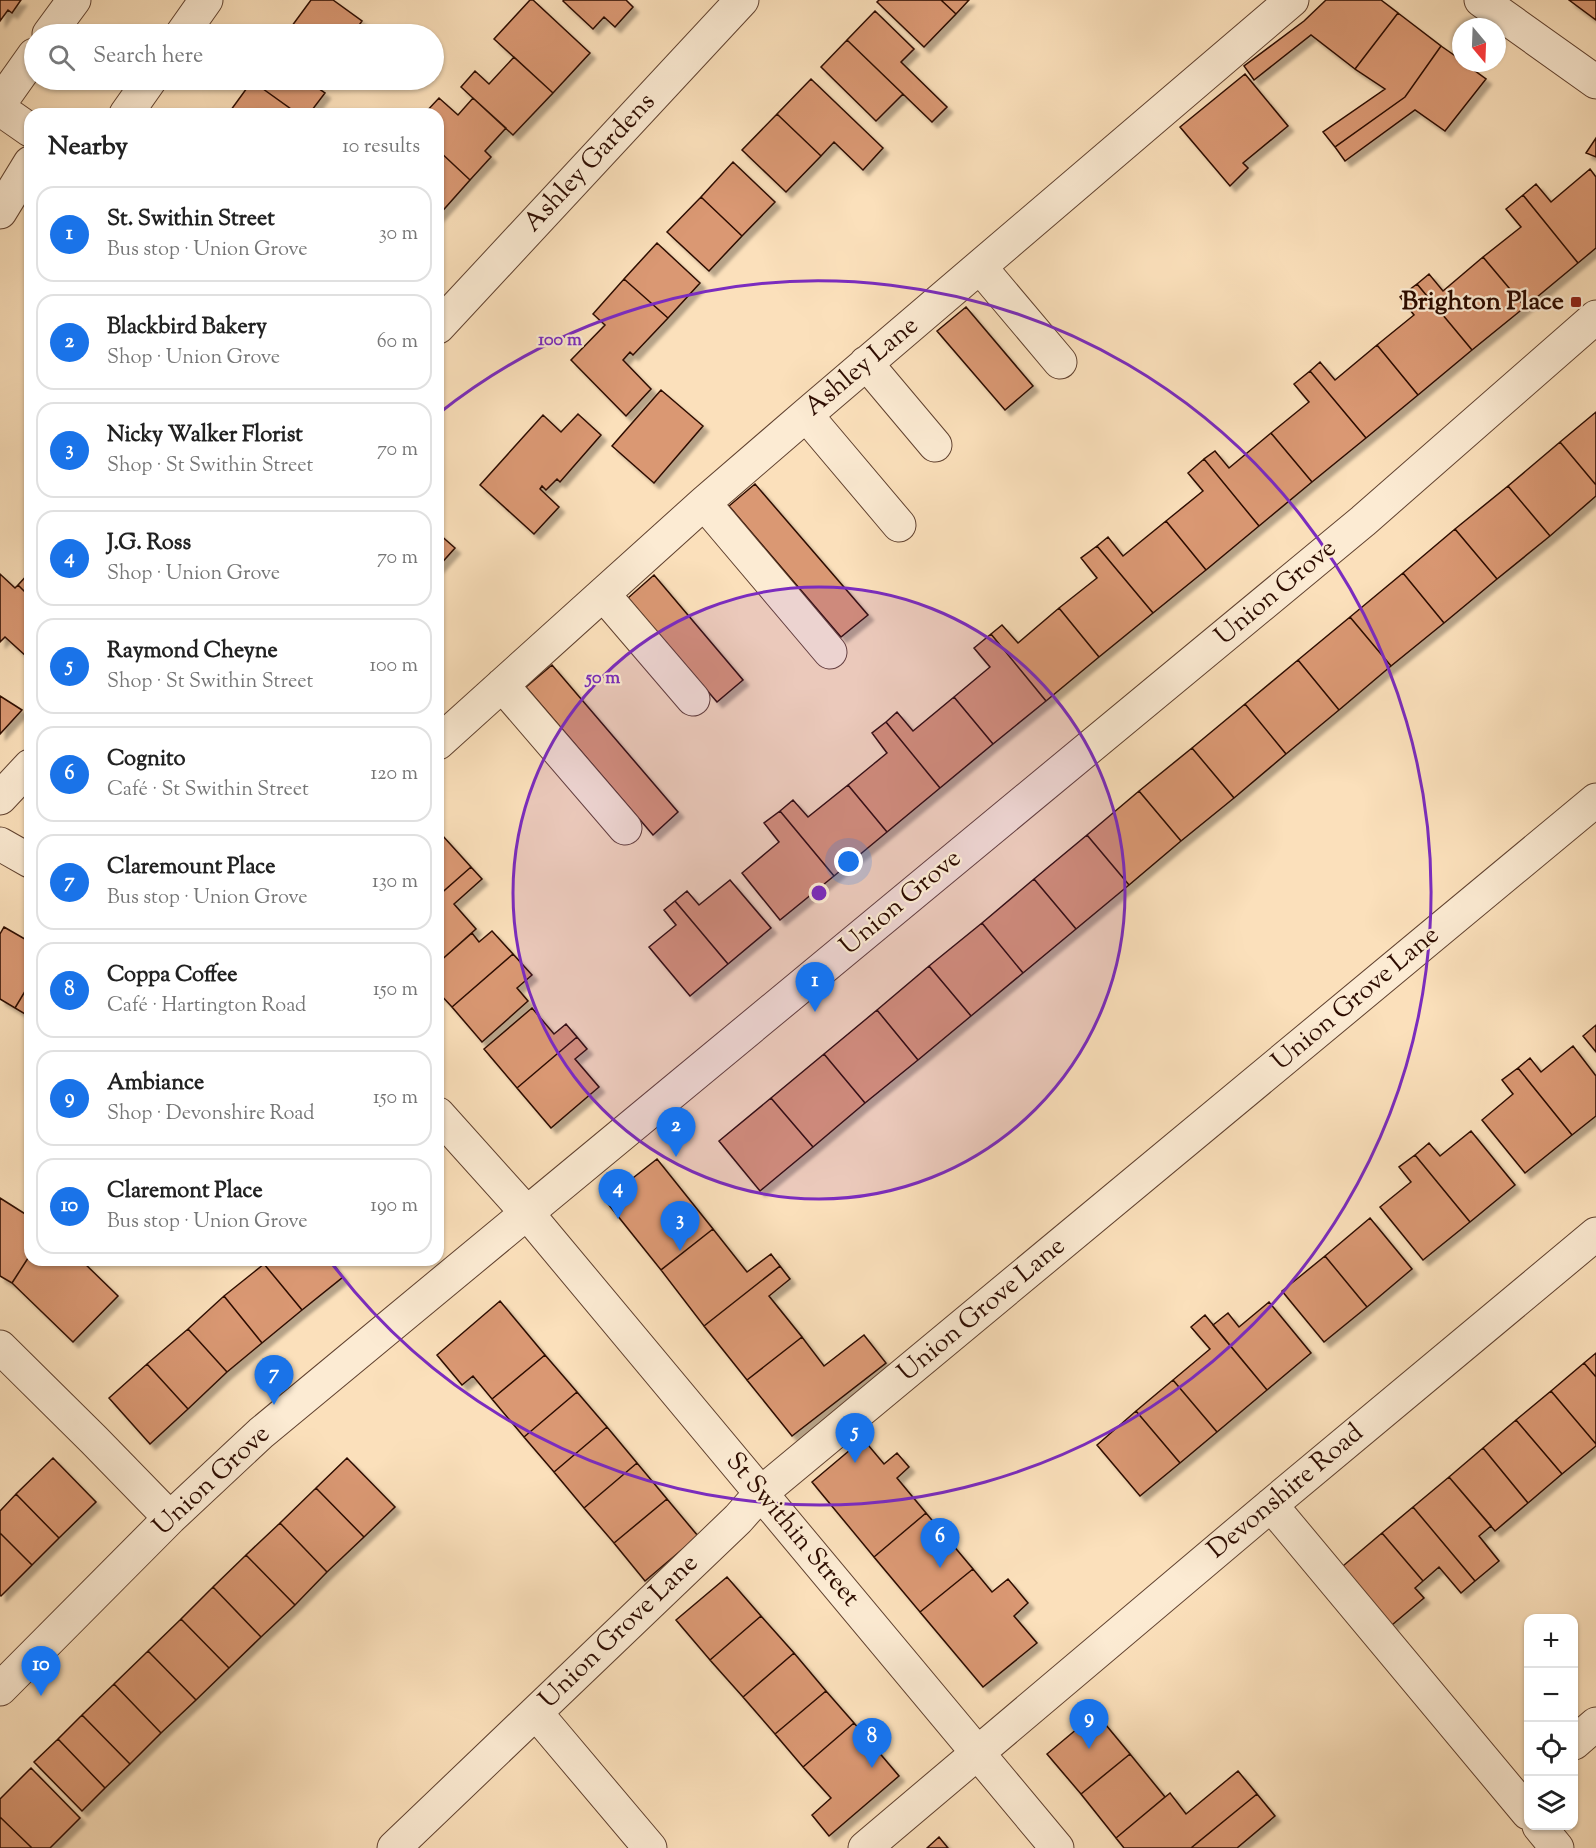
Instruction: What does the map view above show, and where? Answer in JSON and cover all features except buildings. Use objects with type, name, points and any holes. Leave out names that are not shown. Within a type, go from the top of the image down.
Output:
[{"type":"street","points":[[56,24],[74,0]]},
{"type":"street","points":[[189,24],[206,0]]},
{"type":"street","name":"Ashley Gardens","points":[[444,321],[742,0]]},
{"type":"street","name":"Ashley Lane","points":[[444,738],[704,503],[1292,0]]},
{"type":"street","points":[[1481,0],[1596,82]]},
{"type":"street","points":[[0,103],[24,69]]},
{"type":"street","points":[[130,108],[143,90]]},
{"type":"street","points":[[0,109],[24,125]]},
{"type":"street","points":[[0,212],[24,173]]},
{"type":"street","points":[[980,267],[1060,362]]},
{"type":"street","name":"Union Grove","points":[[0,1689],[171,1518],[261,1433],[1363,521],[1596,317]]},
{"type":"street","points":[[866,363],[935,445]]},
{"type":"street","points":[[806,415],[899,525]]},
{"type":"street","points":[[704,503],[830,652]]},
{"type":"street","points":[[603,594],[693,699]]},
{"type":"street","points":[[502,685],[625,828]]},
{"type":"street","points":[[0,798],[24,772]]},
{"type":"street","name":"Union Grove Lane","points":[[394,1848],[738,1519],[761,1493],[1596,800]]},
{"type":"street","points":[[0,844],[24,858]]},
{"type":"street","name":"St Swithin Street","points":[[444,1121],[527,1213],[1058,1848]]},
{"type":"street","name":"Devonshire Road","points":[[865,1848],[1596,1234]]},
{"type":"street","points":[[0,1347],[171,1518]]},
{"type":"street","points":[[1271,1505],[1523,1796]]},
{"type":"street","points":[[536,1713],[650,1848]]},
{"type":"street","points":[[1578,1740],[1596,1724]]},
{"type":"street","points":[[1542,1830],[1557,1848]]},
{"type":"place","name":"Brighton Place","points":[[1576,302]]},
{"type":"place","name":"St. Swithin Street","points":[[815,1012]]},
{"type":"place","name":"Blackbird Bakery","points":[[676,1157]]},
{"type":"place","name":"J.G. Ross","points":[[618,1219]]},
{"type":"place","name":"Nicky Walker Florist","points":[[680,1251]]},
{"type":"place","name":"Claremount Place","points":[[274,1405]]},
{"type":"place","name":"Raymond Cheyne","points":[[855,1463]]},
{"type":"place","name":"Cognito","points":[[940,1568]]},
{"type":"place","name":"Claremont Place","points":[[41,1696]]},
{"type":"place","name":"Ambiance","points":[[1089,1749]]},
{"type":"place","name":"Coppa Coffee","points":[[872,1768]]}]
